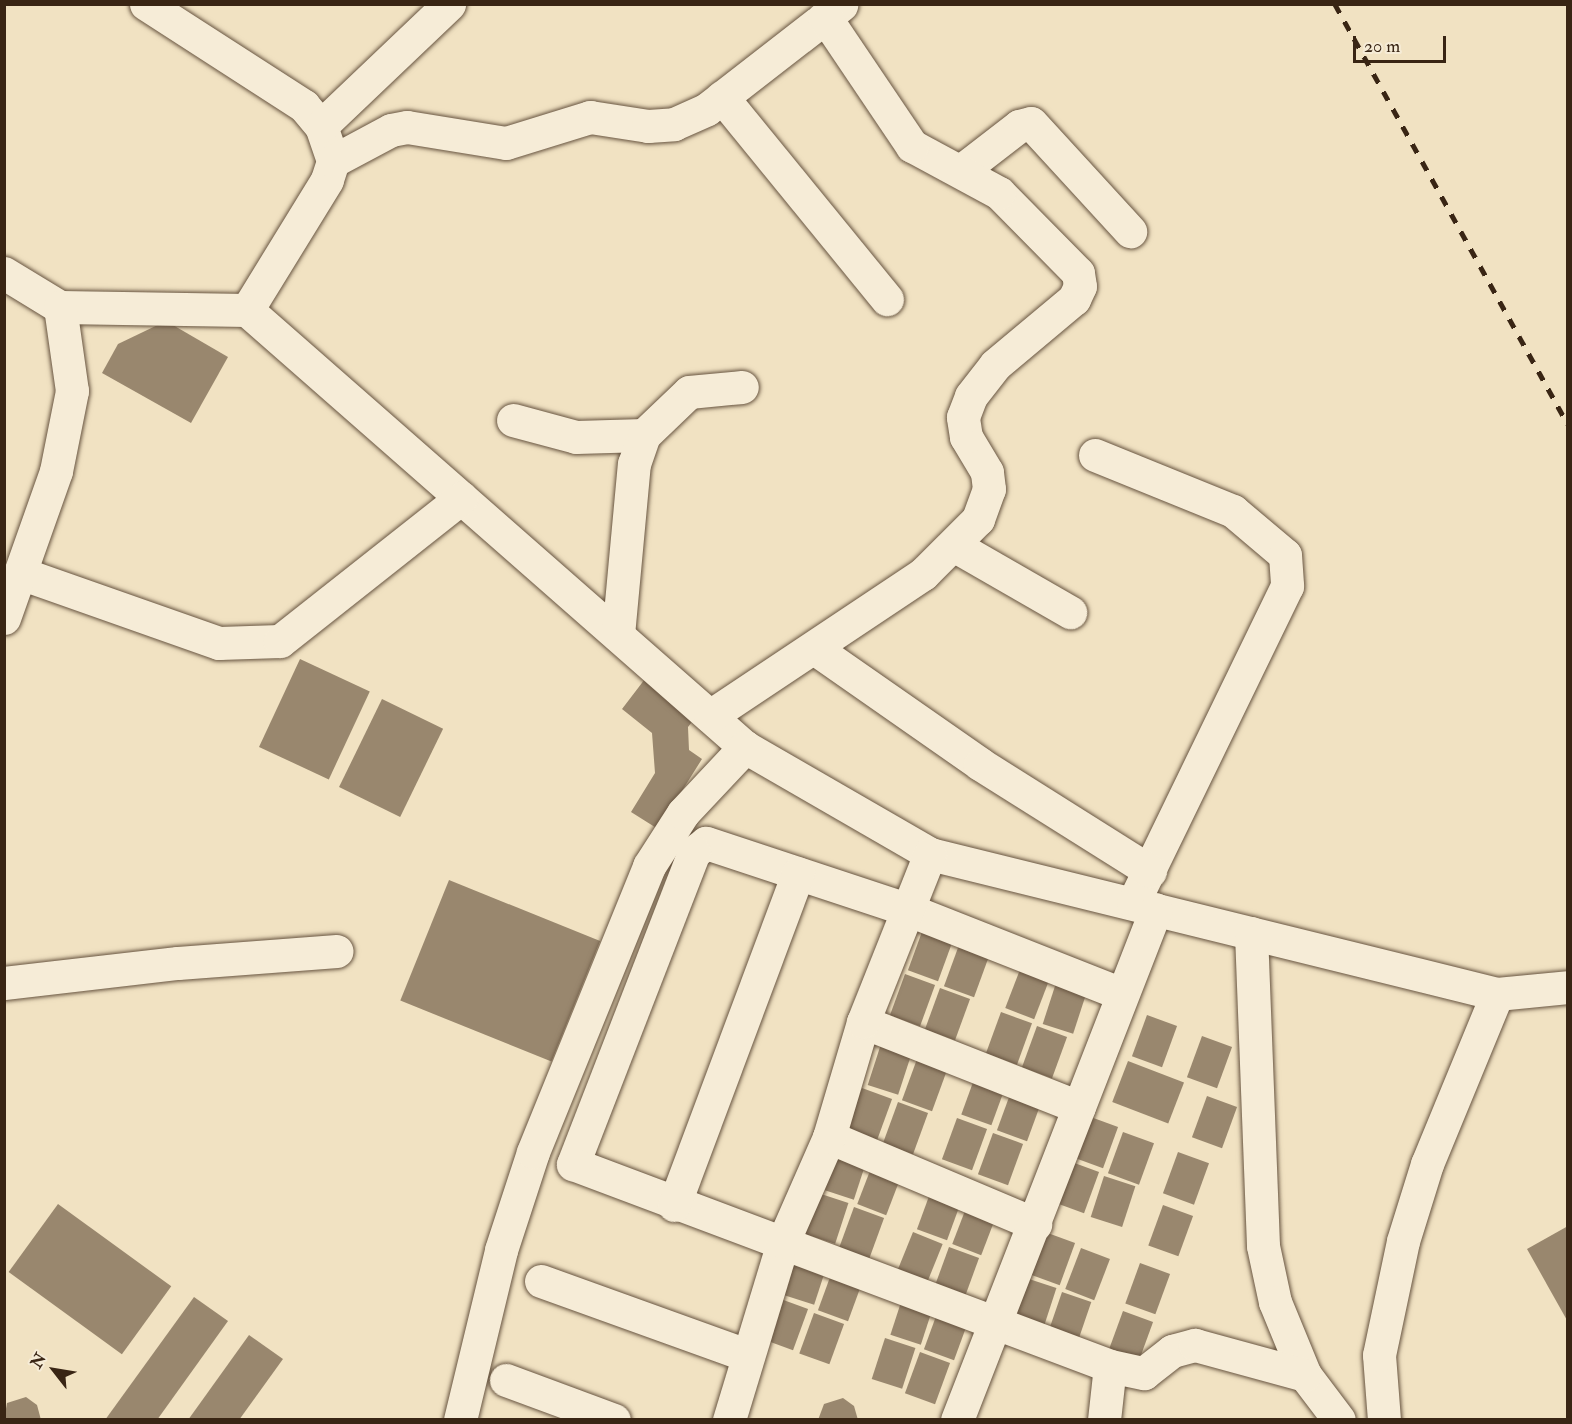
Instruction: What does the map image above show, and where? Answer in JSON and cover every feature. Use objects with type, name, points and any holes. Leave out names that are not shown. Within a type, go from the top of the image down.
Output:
[{"type":"street","points":[[146,4],[304,106],[321,126],[333,161],[327,180],[248,310]]},
{"type":"street","points":[[321,126],[449,4]]},
{"type":"street","points":[[333,161],[391,130],[407,127],[506,142],[590,117],[648,126],[674,124],[722,97],[833,11],[912,146],[930,160],[962,170],[999,193],[1078,273],[1080,286],[1074,298],[995,364],[972,396],[963,417],[966,437],[987,472],[990,489],[978,519],[955,546],[923,574],[710,716]]},
{"type":"street","points":[[722,97],[888,299]]},
{"type":"street","points":[[962,170],[1019,126],[1031,123],[1130,231]]},
{"type":"street","points":[[4,273],[60,307],[248,310],[745,747],[930,854],[1497,994],[1568,987]]},
{"type":"street","points":[[4,618],[56,471],[72,391],[60,307]]},
{"type":"street","points":[[618,635],[634,464],[644,435],[689,392],[742,387]]},
{"type":"street","points":[[513,420],[576,437],[644,435]]},
{"type":"street","points":[[957,1419],[1035,1224],[1122,994],[1145,906],[1150,871],[1287,586],[1285,555],[1233,512],[1095,455]]},
{"type":"street","points":[[20,573],[219,643],[280,641],[461,498]]},
{"type":"street","points":[[955,546],[1070,612]]},
{"type":"street","points":[[814,648],[981,764],[1150,871]]},
{"type":"street","points":[[460,1419],[501,1250],[533,1152],[649,867],[683,813],[745,747]]},
{"type":"street","points":[[1122,994],[906,909],[706,843],[698,846],[573,1164],[579,1169],[674,1205],[783,1242],[1110,1366],[1144,1373],[1172,1351],[1195,1346],[1305,1375]]},
{"type":"street","points":[[729,1419],[783,1242],[829,1137],[863,1022],[906,909],[930,854]]},
{"type":"street","points":[[674,1205],[798,873]]},
{"type":"street","points":[[1251,933],[1263,1246],[1275,1302],[1305,1375],[1339,1419]]},
{"type":"street","points":[[4,983],[178,963],[337,951]]},
{"type":"street","points":[[1384,1419],[1379,1355],[1403,1241],[1427,1164],[1497,994]]},
{"type":"street","points":[[863,1022],[1079,1107]]},
{"type":"street","points":[[829,1137],[1035,1224]]},
{"type":"street","points":[[541,1281],[747,1355]]},
{"type":"street","points":[[1104,1419],[1110,1366]]},
{"type":"street","points":[[506,1380],[614,1419]]},
{"type":"building","points":[[166,321],[228,357],[191,423],[102,373],[118,344]]},
{"type":"building","points":[[300,659],[370,692],[329,779],[259,747]]},
{"type":"building","points":[[648,675],[698,714],[688,727],[689,750],[702,759],[658,829],[631,812],[655,773],[652,733],[622,709]]},
{"type":"building","points":[[382,699],[443,729],[400,817],[339,787]]},
{"type":"building","points":[[449,880],[600,941],[551,1062],[400,1001]]},
{"type":"building","points":[[923,929],[953,940],[938,981],[908,970]]},
{"type":"building","points":[[959,945],[989,956],[974,997],[944,986]]},
{"type":"building","points":[[1021,967],[1050,978],[1034,1019],[1005,1008]]},
{"type":"building","points":[[905,974],[935,985],[920,1026],[890,1015]]},
{"type":"building","points":[[1056,983],[1086,993],[1073,1034],[1043,1024]]},
{"type":"building","points":[[940,988],[970,999],[955,1040],[925,1029]]},
{"type":"building","points":[[1001,1012],[1032,1023],[1017,1065],[986,1053]]},
{"type":"building","points":[[1147,1015],[1177,1026],[1162,1067],[1132,1056]]},
{"type":"building","points":[[1037,1026],[1067,1037],[1052,1078],[1022,1067]]},
{"type":"building","points":[[1202,1036],[1232,1047],[1217,1088],[1187,1077]]},
{"type":"building","points":[[881,1044],[911,1054],[898,1095],[868,1085]]},
{"type":"building","points":[[917,1059],[947,1070],[932,1111],[902,1100]]},
{"type":"building","points":[[1128,1061],[1184,1083],[1168,1124],[1112,1102]]},
{"type":"building","points":[[976,1074],[1006,1085],[991,1125],[961,1114]]},
{"type":"building","points":[[862,1088],[892,1099],[877,1140],[847,1129]]},
{"type":"building","points":[[1012,1089],[1042,1100],[1027,1141],[997,1130]]},
{"type":"building","points":[[1207,1096],[1237,1107],[1222,1148],[1192,1137]]},
{"type":"building","points":[[898,1102],[928,1113],[913,1154],[883,1143]]},
{"type":"building","points":[[1088,1116],[1118,1127],[1103,1168],[1073,1157]]},
{"type":"building","points":[[957,1118],[987,1129],[972,1170],[942,1159]]},
{"type":"building","points":[[1123,1132],[1154,1143],[1139,1185],[1108,1173]]},
{"type":"building","points":[[993,1133],[1023,1144],[1008,1185],[978,1174]]},
{"type":"building","points":[[837,1148],[867,1158],[854,1200],[823,1190]]},
{"type":"building","points":[[1178,1152],[1209,1163],[1194,1205],[1163,1193]]},
{"type":"building","points":[[1069,1161],[1099,1172],[1084,1213],[1054,1202]]},
{"type":"building","points":[[873,1163],[902,1174],[886,1215],[857,1204]]},
{"type":"building","points":[[1104,1176],[1135,1186],[1122,1227],[1091,1217]]},
{"type":"building","points":[[932,1188],[962,1199],[947,1240],[917,1229]]},
{"type":"building","points":[[818,1193],[848,1203],[835,1244],[805,1234]]},
{"type":"building","points":[[968,1203],[997,1214],[981,1255],[952,1244]]},
{"type":"building","points":[[58,1204],[171,1286],[122,1354],[9,1272]]},
{"type":"building","points":[[1163,1205],[1193,1216],[1178,1256],[1148,1245]]},
{"type":"building","points":[[854,1207],[884,1218],[869,1259],[839,1248]]},
{"type":"building","points":[[1568,1226],[1568,1322],[1527,1249]]},
{"type":"building","points":[[913,1232],[943,1244],[926,1286],[896,1274]]},
{"type":"building","points":[[1045,1232],[1075,1243],[1060,1285],[1030,1274]]},
{"type":"building","points":[[949,1247],[979,1258],[964,1299],[934,1288]]},
{"type":"building","points":[[1081,1248],[1110,1259],[1094,1300],[1065,1289]]},
{"type":"building","points":[[797,1254],[827,1264],[814,1305],[784,1295]]},
{"type":"building","points":[[1140,1263],[1170,1274],[1155,1314],[1125,1303]]},
{"type":"building","points":[[833,1269],[863,1280],[848,1321],[818,1310]]},
{"type":"building","points":[[1026,1278],[1056,1288],[1043,1329],[1013,1319]]},
{"type":"building","points":[[1062,1292],[1091,1302],[1077,1343],[1048,1333]]},
{"type":"building","points":[[904,1293],[934,1303],[921,1345],[890,1335]]},
{"type":"building","points":[[194,1297],[228,1321],[157,1420],[105,1420]]},
{"type":"building","points":[[778,1298],[808,1309],[793,1350],[763,1339]]},
{"type":"building","points":[[939,1308],[969,1319],[954,1360],[924,1349]]},
{"type":"building","points":[[1123,1311],[1153,1322],[1138,1363],[1108,1352]]},
{"type":"building","points":[[814,1313],[844,1324],[829,1364],[799,1353]]},
{"type":"building","points":[[249,1335],[283,1359],[239,1420],[188,1420]]},
{"type":"building","points":[[885,1338],[915,1348],[902,1389],[872,1379]]},
{"type":"building","points":[[920,1352],[950,1363],[935,1404],[905,1393]]},
{"type":"building","points":[[26,1397],[37,1405],[41,1420],[4,1420],[7,1403]]},
{"type":"building","points":[[843,1398],[854,1406],[858,1420],[818,1420],[824,1404]]},
{"type":"railway","points":[[1335,4],[1568,424]]}]
